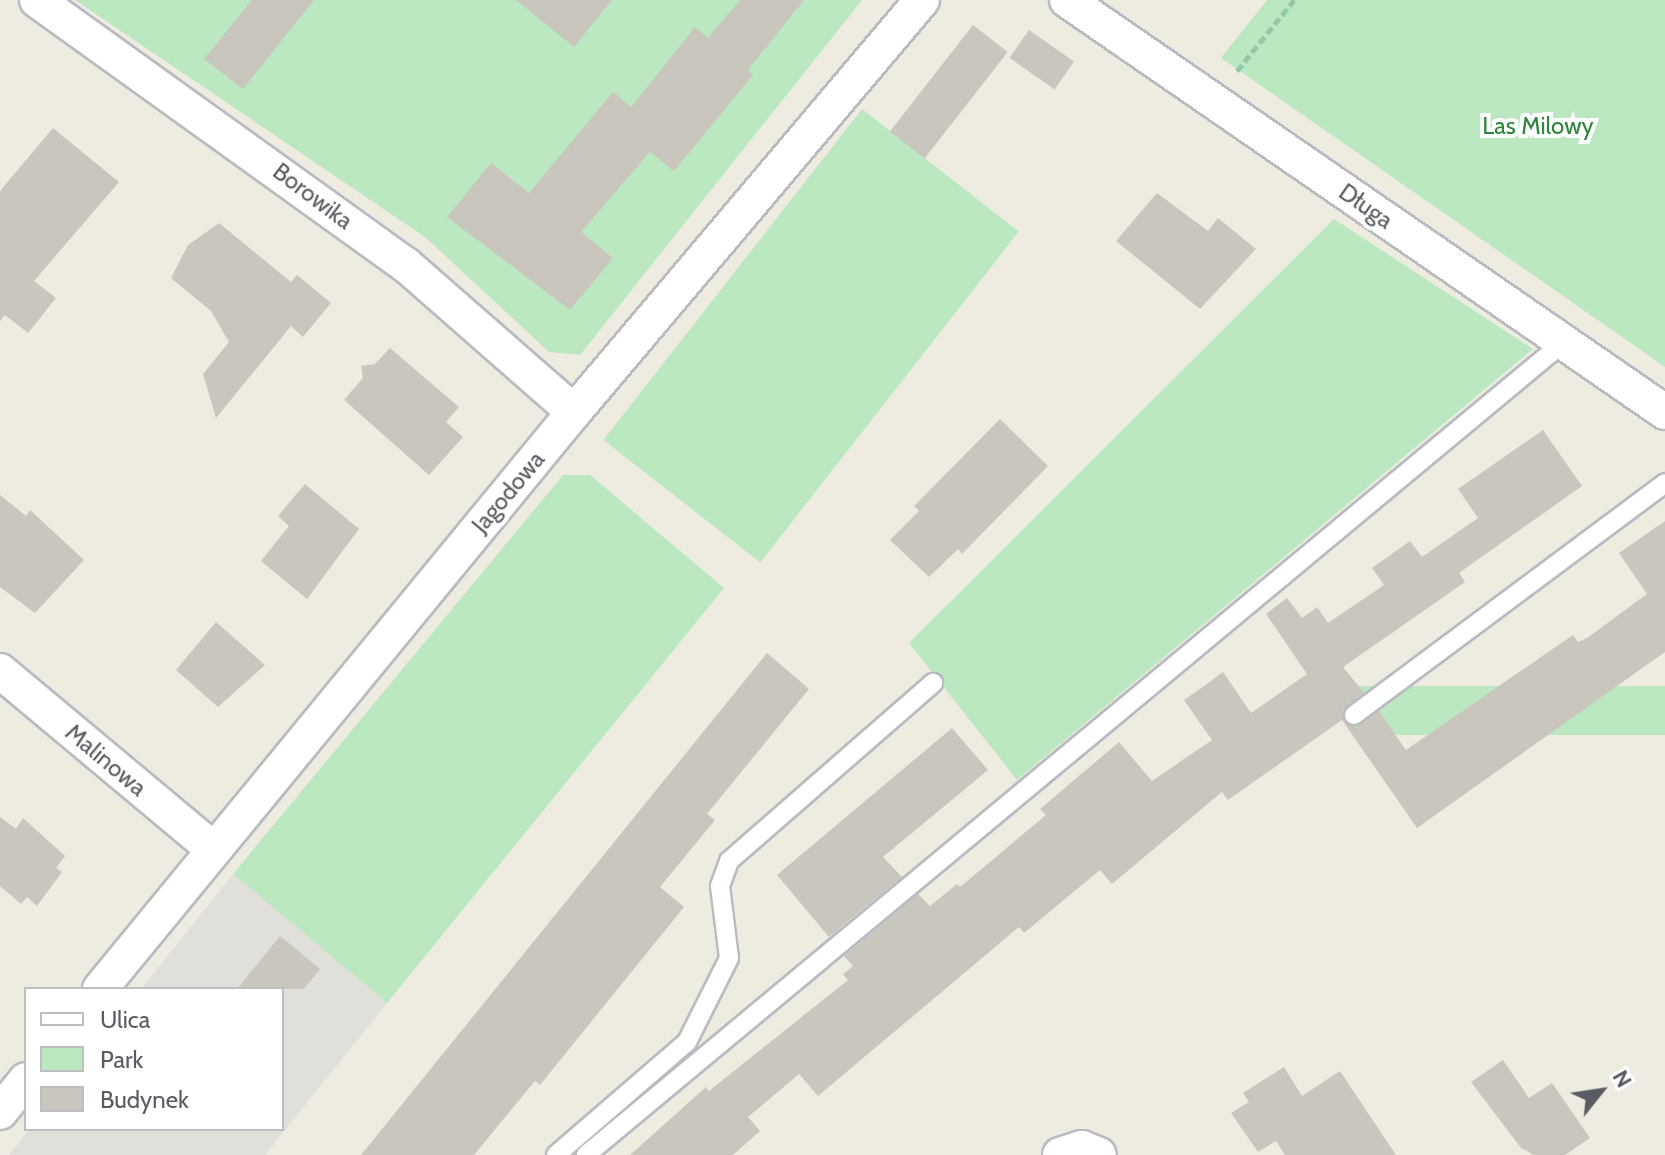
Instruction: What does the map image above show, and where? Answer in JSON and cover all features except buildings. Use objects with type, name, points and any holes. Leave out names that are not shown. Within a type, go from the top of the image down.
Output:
[{"type":"street","name":"Borowika","points":[[37,0],[406,265],[574,412]]},
{"type":"street","name":"Jagodowa","points":[[102,987],[574,412],[922,0]]},
{"type":"street","name":"Długa","points":[[1067,0],[1665,412]]},
{"type":"street","name":"Malinowa","points":[[0,671],[213,849]]},
{"type":"street","points":[[0,1112],[24,1082]]},
{"type":"street","points":[[1060,1155],[1082,1148],[1099,1155]]},
{"type":"lane","points":[[586,1155],[1564,342]]},
{"type":"lane","points":[[1354,715],[1665,483]]},
{"type":"lane","points":[[556,1155],[687,1042],[729,958],[720,886],[729,861],[933,683]]},
{"type":"path","points":[[1213,101],[1294,0]]},
{"type":"shaded area","points":[[233,874],[387,1003],[265,1155],[9,1155],[28,1131],[284,1131],[284,987],[143,987]]},
{"type":"green space","points":[[75,0],[862,0],[580,355],[549,352],[425,237]]},
{"type":"green space","name":"Las Milowy","points":[[1267,0],[1665,0],[1665,367],[1221,58]]},
{"type":"green space","points":[[862,109],[1019,232],[760,562],[603,440]]},
{"type":"green space","points":[[1334,219],[1533,349],[1017,780],[909,643]]},
{"type":"green space","points":[[563,475],[590,475],[724,588],[387,1003],[233,874]]},
{"type":"green space","points":[[1353,686],[1665,686],[1665,735],[1353,735]]}]
